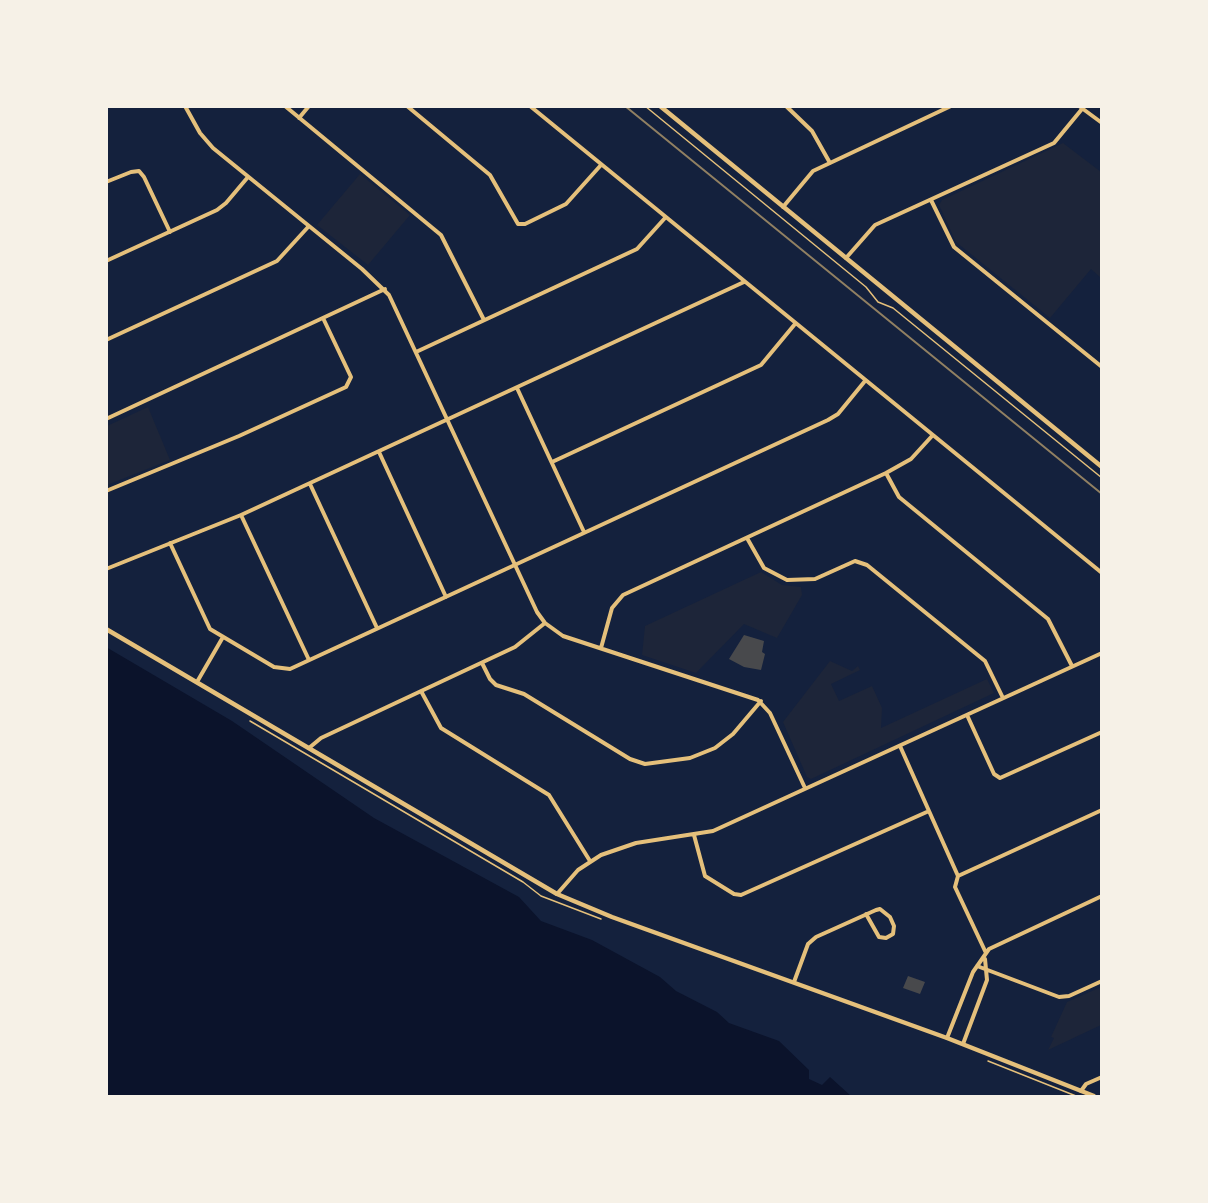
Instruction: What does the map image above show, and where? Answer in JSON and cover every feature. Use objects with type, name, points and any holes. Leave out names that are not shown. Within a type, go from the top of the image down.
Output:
[{"type":"street","points":[[185,106],[205,140],[385,289],[515,565],[545,623],[563,636],[760,701],[770,713],[805,788]]},
{"type":"street","points":[[285,106],[441,235],[484,320]]},
{"type":"street","points":[[299,118],[309,106]]},
{"type":"street","points":[[407,106],[490,175],[518,224],[566,204],[601,165]]},
{"type":"street","points":[[530,106],[1101,573]]},
{"type":"street","points":[[660,106],[1101,467]]},
{"type":"street","points":[[786,106],[812,131],[830,163]]},
{"type":"street","points":[[783,207],[809,175],[951,106]]},
{"type":"street","points":[[845,258],[875,225],[1054,143],[1081,108],[1101,123]]},
{"type":"street","points":[[106,182],[139,171],[170,232]]},
{"type":"street","points":[[106,261],[222,207],[248,177]]},
{"type":"street","points":[[931,200],[954,247],[1101,367]]},
{"type":"street","points":[[416,352],[637,249],[665,218]]},
{"type":"street","points":[[106,340],[277,261],[309,226]]},
{"type":"street","points":[[106,569],[241,515],[744,282]]},
{"type":"street","points":[[106,419],[385,289]]},
{"type":"street","points":[[106,490],[240,436],[346,387],[351,381],[350,373],[323,318]]},
{"type":"street","points":[[552,462],[761,365],[795,324]]},
{"type":"street","points":[[171,543],[208,626],[278,669],[290,669],[828,420],[838,414],[865,381]]},
{"type":"street","points":[[517,388],[584,532]]},
{"type":"street","points":[[601,648],[612,608],[619,597],[886,473],[911,459],[932,436]]},
{"type":"street","points":[[378,452],[446,597]]},
{"type":"street","points":[[886,473],[899,497],[1048,620],[1072,666]]},
{"type":"street","points":[[310,483],[377,628]]},
{"type":"street","points":[[241,515],[309,660]]},
{"type":"street","points":[[747,538],[764,568],[787,580],[815,579],[855,561],[867,565],[985,661],[1003,698]]},
{"type":"street","points":[[309,748],[321,738],[520,645],[545,623]]},
{"type":"street","points":[[106,629],[557,894],[612,917],[963,1044],[1094,1096]]},
{"type":"street","points":[[197,682],[223,637]]},
{"type":"street","points":[[557,894],[590,861],[629,845],[713,831],[1101,653]]},
{"type":"street","points":[[482,663],[490,679],[496,685],[524,694],[630,759],[645,764],[690,758],[715,748],[733,734],[760,701]]},
{"type":"street","points":[[421,691],[441,728],[549,795],[590,861]]},
{"type":"street","points":[[967,715],[994,774],[1000,777],[1101,732]]},
{"type":"street","points":[[899,746],[958,876],[956,887],[986,953]]},
{"type":"street","points":[[958,876],[1101,810]]},
{"type":"street","points":[[694,835],[705,876],[734,894],[741,895],[929,812]]},
{"type":"street","points":[[963,1044],[987,980],[986,953],[992,947],[1101,896]]},
{"type":"street","points":[[794,982],[810,940],[866,914],[880,909],[887,913],[894,926],[893,934],[886,938],[879,937],[866,914]]},
{"type":"street","points":[[947,1038],[977,966],[985,958]]},
{"type":"street","points":[[977,966],[1059,997],[1069,996],[1101,981]]},
{"type":"street","points":[[1081,1091],[1086,1084],[1101,1077]]},
{"type":"path","points":[[645,106],[866,287],[878,302],[893,308],[1101,478]]},
{"type":"path","points":[[244,717],[523,882],[541,896],[605,921]]},
{"type":"path","points":[[983,1059],[1076,1096]]},
{"type":"shaded area","points":[[1063,143],[1101,172],[1101,278],[1091,269],[1050,318],[956,242],[939,205],[942,200]]},
{"type":"shaded area","points":[[360,174],[410,215],[368,265],[317,225]]},
{"type":"shaded area","points":[[148,407],[170,460],[107,485],[107,426]]},
{"type":"shaded area","points":[[761,572],[782,585],[801,587],[802,595],[777,638],[744,624],[696,673],[642,655],[645,626]]},
{"type":"shaded area","points":[[106,647],[232,721],[374,818],[519,897],[541,921],[592,940],[660,977],[676,991],[717,1012],[729,1023],[779,1041],[809,1070],[809,1079],[822,1085],[830,1077],[851,1096],[109,1096],[106,1093]]},
{"type":"shaded area","points":[[830,661],[852,671],[858,666],[860,670],[831,684],[839,701],[872,686],[882,708],[881,728],[987,679],[994,693],[811,779],[807,777],[783,722]]},
{"type":"shaded area","points":[[1101,987],[1101,1025],[1048,1050],[1054,1038],[1051,1037],[1067,1002]]},
{"type":"building","points":[[744,635],[764,641],[762,652],[765,654],[761,670],[744,667],[729,659]]},
{"type":"building","points":[[908,976],[925,982],[920,994],[903,988]]},
{"type":"railway","points":[[625,106],[1102,494]]}]
